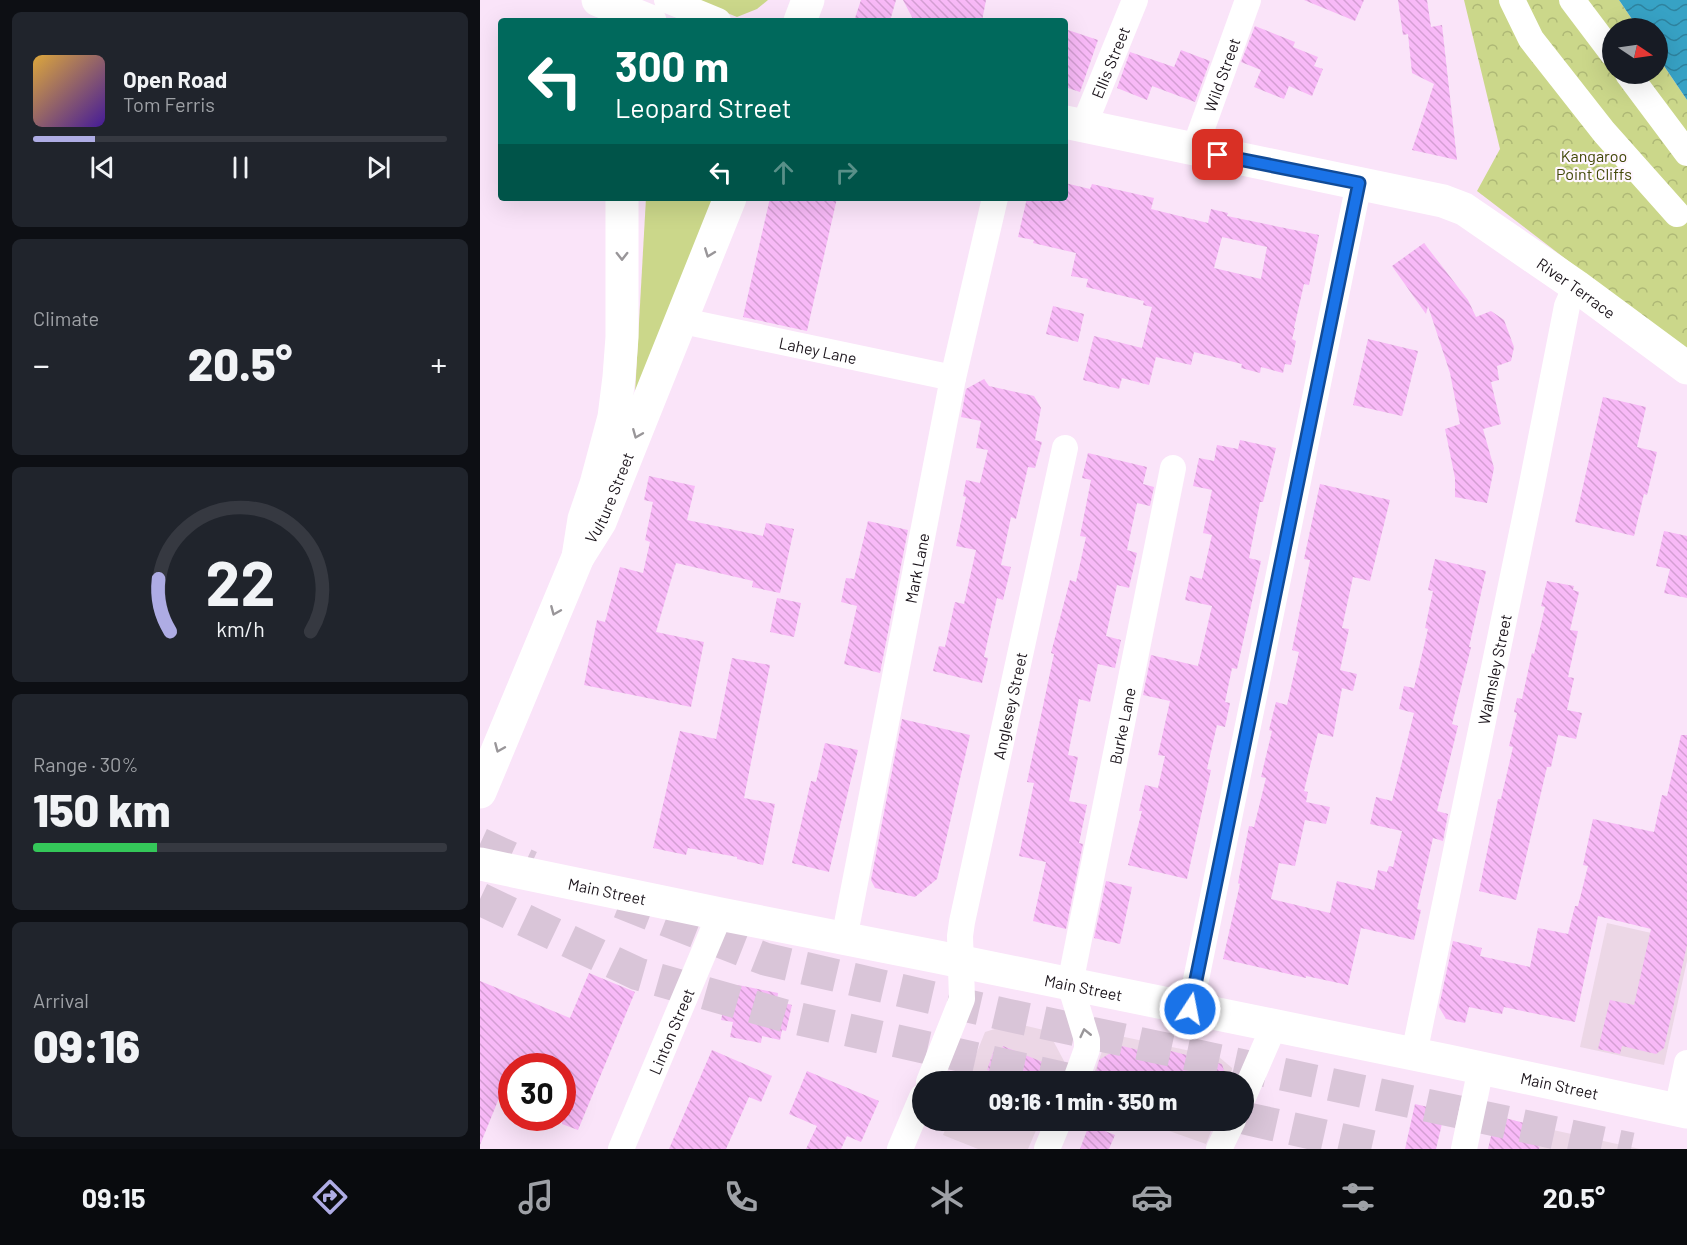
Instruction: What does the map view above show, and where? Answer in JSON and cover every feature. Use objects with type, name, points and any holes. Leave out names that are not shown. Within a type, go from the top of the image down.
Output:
[{"type":"main road","points":[[801,18],[808,0]]},
{"type":"main road","points":[[605,3],[642,18]]},
{"type":"main road","name":"River Terrace","points":[[1075,123],[1443,201],[1464,209],[1576,286],[1687,368]]},
{"type":"main road","points":[[578,557],[584,519],[611,428],[619,377],[622,327],[622,201]]},
{"type":"main road","name":"Vulture Street","points":[[480,792],[578,557],[600,522],[683,321],[729,201]]},
{"type":"main road","name":"Main Street","points":[[480,864],[1414,1054],[1682,1111]]},
{"type":"street","points":[[667,0],[711,18]]},
{"type":"street","name":"Ellis Street","points":[[1075,123],[1135,0]]},
{"type":"street","name":"Wild Street","points":[[1194,150],[1248,0]]},
{"type":"street","points":[[1512,0],[1530,39],[1604,132],[1677,214]]},
{"type":"street","points":[[1572,0],[1602,40]]},
{"type":"street","points":[[1635,84],[1687,153]]},
{"type":"street","points":[[1190,1009],[1359,183]]},
{"type":"street","name":"Mark Lane","points":[[844,939],[954,378],[994,201]]},
{"type":"street","name":"Walmsley Street","points":[[1414,1054],[1567,306],[1576,286]]},
{"type":"street","name":"Lahey Lane","points":[[683,321],[954,378]]},
{"type":"street","name":"Anglesey Street","points":[[933,1071],[962,999],[960,936],[962,922],[1065,448]]},
{"type":"street","name":"Burke Lane","points":[[1070,984],[1173,468]]},
{"type":"street","name":"Linton Street","points":[[621,1149],[720,914]]},
{"type":"street","points":[[1070,984],[1088,1049],[1079,1071]]},
{"type":"street","points":[[1254,1072],[1274,1026]]},
{"type":"street","points":[[1682,1111],[1687,1063]]},
{"type":"street","points":[[1464,1149],[1481,1068]]},
{"type":"street","points":[[900,1149],[912,1121]]},
{"type":"street","points":[[1047,1149],[1054,1131]]},
{"type":"street","points":[[1219,1149],[1228,1131]]},
{"type":"shaded area","points":[[1607,923],[1687,941],[1687,961],[1664,1065],[1580,1047]]},
{"type":"shaded area","points":[[1014,1023],[1048,1031],[1064,1061],[1060,1071],[969,1071],[985,1032]]},
{"type":"shaded area","points":[[1115,1035],[1219,1057],[1232,1068],[1232,1071],[1095,1071],[1106,1040]]},
{"type":"shaded area","points":[[1501,1117],[1640,1149],[1488,1149],[1495,1120]]},
{"type":"shaded area","points":[[945,1131],[1036,1131],[1028,1149],[978,1149],[943,1135]]},
{"type":"shaded area","points":[[1169,1131],[1211,1131],[1206,1144]]},
{"type":"green space","points":[[695,0],[768,0],[757,9],[737,17]]},
{"type":"green space","name":"Kangaroo Point Cliffs","points":[[1464,0],[1619,0],[1631,18],[1602,18],[1602,84],[1668,84],[1668,72],[1687,100],[1687,352],[1477,191],[1500,149]]},
{"type":"green space","points":[[646,201],[713,201],[635,394]]},
{"type":"water","points":[[1619,0],[1687,0],[1687,100],[1668,72],[1668,18],[1631,18]]},
{"type":"building","points":[[861,0],[896,0],[891,18],[855,18]]},
{"type":"building","points":[[903,0],[986,0],[983,18],[912,18]]},
{"type":"building","points":[[1304,0],[1364,0],[1355,21]]},
{"type":"building","points":[[1398,0],[1427,0],[1431,27],[1442,25],[1457,160],[1412,150],[1434,84],[1412,73],[1408,34],[1403,35]]},
{"type":"building","points":[[1255,26],[1295,42],[1293,47],[1318,57],[1314,66],[1323,69],[1312,96],[1289,86],[1284,99],[1254,87],[1261,70],[1241,62]]},
{"type":"building","points":[[1068,30],[1098,40],[1080,92],[1068,88]]},
{"type":"building","points":[[1181,50],[1210,61],[1195,102],[1152,86],[1147,100],[1117,88],[1130,52],[1174,67]]},
{"type":"building","points":[[1068,184],[1090,189],[1092,184],[1154,198],[1151,209],[1208,223],[1211,209],[1228,213],[1227,216],[1319,235],[1309,285],[1304,284],[1294,328],[1292,339],[1296,341],[1291,365],[1285,364],[1283,373],[1261,367],[1260,373],[1241,368],[1242,364],[1194,352],[1191,365],[1156,357],[1149,385],[1122,378],[1119,389],[1083,380],[1094,336],[1142,348],[1152,307],[1143,305],[1144,301],[1086,287],[1088,279],[1071,276],[1076,253],[1018,237],[1026,201],[1068,201]],"holes":[[[1222,237],[1267,247],[1261,279],[1214,268]]]},
{"type":"building","points":[[769,201],[836,201],[807,331],[743,317]]},
{"type":"building","points":[[1424,243],[1468,300],[1476,317],[1491,311],[1504,320],[1514,347],[1511,361],[1497,366],[1499,380],[1491,382],[1501,424],[1483,429],[1494,468],[1487,503],[1455,497],[1455,478],[1445,429],[1460,424],[1450,373],[1428,306],[1426,314],[1392,266]]},
{"type":"building","points":[[1053,306],[1084,314],[1078,342],[1046,334]]},
{"type":"building","points":[[1368,339],[1418,351],[1402,416],[1353,405]]},
{"type":"building","points":[[984,379],[989,386],[1034,396],[1041,408],[1035,440],[1042,442],[1035,468],[1028,467],[1016,519],[1011,517],[1001,565],[1011,567],[1003,600],[997,598],[984,657],[988,658],[982,683],[933,671],[939,646],[945,647],[955,602],[964,604],[976,550],[956,546],[966,497],[963,496],[966,480],[980,483],[988,450],[976,448],[981,421],[961,417],[966,389]]},
{"type":"building","points":[[1603,397],[1646,407],[1637,447],[1657,452],[1634,536],[1575,522]]},
{"type":"building","points":[[1240,440],[1276,448],[1263,502],[1260,502],[1249,558],[1261,561],[1237,669],[1232,668],[1225,702],[1230,703],[1225,727],[1217,725],[1207,769],[1211,770],[1187,879],[1128,865],[1142,811],[1139,811],[1145,785],[1158,788],[1165,756],[1158,755],[1170,701],[1143,695],[1151,655],[1198,666],[1212,606],[1185,600],[1190,576],[1202,579],[1212,535],[1203,533],[1212,490],[1193,486],[1199,458],[1214,461],[1217,445],[1238,449]]},
{"type":"building","points":[[1088,453],[1147,467],[1143,484],[1154,487],[1150,506],[1137,503],[1127,550],[1137,553],[1129,588],[1117,585],[1106,636],[1121,640],[1115,668],[1098,664],[1090,702],[1079,699],[1068,755],[1078,757],[1069,801],[1087,805],[1079,843],[1083,844],[1066,929],[1033,921],[1046,862],[1019,856],[1034,783],[1027,782],[1054,654],[1051,653],[1070,580],[1076,582],[1086,537],[1080,536],[1091,480],[1082,478]]},
{"type":"building","points":[[649,476],[695,486],[687,520],[763,536],[766,523],[794,529],[780,593],[752,587],[753,581],[676,563],[656,632],[704,642],[691,707],[584,685],[597,620],[605,622],[620,567],[643,573],[650,542],[645,540],[653,502],[644,500]]},
{"type":"building","points":[[1320,484],[1390,500],[1370,581],[1353,577],[1342,628],[1349,629],[1340,670],[1357,674],[1353,691],[1342,688],[1333,737],[1318,733],[1304,791],[1308,792],[1306,802],[1330,807],[1326,824],[1305,820],[1295,866],[1279,863],[1271,899],[1330,913],[1337,881],[1374,890],[1378,870],[1387,872],[1389,866],[1393,867],[1402,831],[1370,824],[1376,797],[1392,801],[1402,762],[1414,713],[1399,709],[1404,686],[1414,688],[1428,629],[1425,628],[1433,591],[1428,590],[1435,559],[1486,571],[1469,647],[1471,647],[1452,724],[1458,726],[1437,811],[1448,814],[1443,841],[1433,838],[1417,909],[1421,910],[1414,940],[1361,928],[1348,985],[1223,959],[1240,884],[1238,883],[1249,826],[1254,827],[1266,778],[1261,777],[1272,731],[1269,730],[1276,702],[1287,705],[1299,652],[1292,650],[1310,560],[1304,559]]},
{"type":"building","points":[[868,521],[908,530],[880,673],[844,664],[857,606],[841,602],[846,578],[854,579]]},
{"type":"building","points":[[1664,531],[1687,536],[1687,598],[1664,593],[1670,569],[1656,566]]},
{"type":"building","points":[[1547,581],[1574,586],[1573,590],[1579,592],[1570,630],[1578,631],[1568,677],[1574,678],[1567,710],[1582,713],[1576,739],[1558,735],[1551,767],[1547,767],[1516,900],[1479,891],[1498,799],[1501,799],[1513,747],[1509,746],[1517,713],[1514,712],[1517,698],[1522,699],[1532,653],[1534,654],[1545,607],[1541,606]]},
{"type":"building","points":[[777,598],[801,603],[794,637],[770,632]]},
{"type":"building","points":[[732,658],[770,665],[744,798],[775,804],[763,865],[737,859],[737,857],[688,848],[686,855],[653,848],[680,731],[716,739]]},
{"type":"building","points":[[902,719],[970,735],[937,879],[915,897],[875,888],[871,880]]},
{"type":"building","points":[[1681,735],[1687,735],[1687,945],[1664,1048],[1656,1054],[1622,1046],[1620,1054],[1598,1049],[1610,1000],[1634,1005],[1651,929],[1598,916],[1575,1022],[1504,1007],[1502,1014],[1469,1007],[1465,1023],[1446,1019],[1439,1007],[1453,941],[1482,948],[1480,956],[1530,967],[1538,928],[1568,934],[1588,866],[1583,865],[1593,819],[1654,832],[1662,795],[1667,796]]},
{"type":"building","points":[[825,743],[858,750],[829,872],[792,863],[811,781],[816,782]]},
{"type":"building","points":[[1106,881],[1132,887],[1120,944],[1094,938]]},
{"type":"building","points":[[589,973],[635,992],[578,1130],[576,1129],[576,1053],[498,1053],[498,1101],[480,1145],[480,981],[570,1018]]},
{"type":"building","points":[[738,985],[778,993],[777,1001],[792,1005],[786,1031],[782,1030],[780,1040],[762,1036],[761,1043],[730,1037],[733,1022],[721,1020],[727,993],[735,995]]},
{"type":"building","points":[[1003,1046],[1045,1063],[1042,1071],[987,1070],[994,1050],[1000,1053]]},
{"type":"building","points":[[1122,1046],[1155,1054],[1167,1050],[1222,1064],[1224,1071],[1096,1071],[1099,1060]]},
{"type":"building","points":[[712,1050],[772,1076],[761,1102],[749,1097],[726,1149],[669,1149]]},
{"type":"building","points":[[807,1071],[879,1101],[861,1142],[847,1136],[841,1149],[806,1149],[817,1126],[789,1114]]},
{"type":"building","points":[[1415,1104],[1445,1111],[1436,1149],[1405,1149]]},
{"type":"building","points":[[1501,1117],[1544,1128],[1539,1149],[1488,1149],[1495,1120]]},
{"type":"building","points":[[1087,1131],[1105,1131],[1115,1135],[1109,1149],[1080,1149]]},
{"type":"tunnel","points":[[480,844],[530,867]]},
{"type":"tunnel","points":[[480,899],[638,974],[786,1016],[1031,1071]]},
{"type":"tunnel","points":[[620,902],[765,959],[1007,1015],[1631,1149]]},
{"type":"tunnel","points":[[1254,1120],[1383,1149]]},
{"type":"route","points":[[1190,1009],[1359,183],[1218,155]]}]
